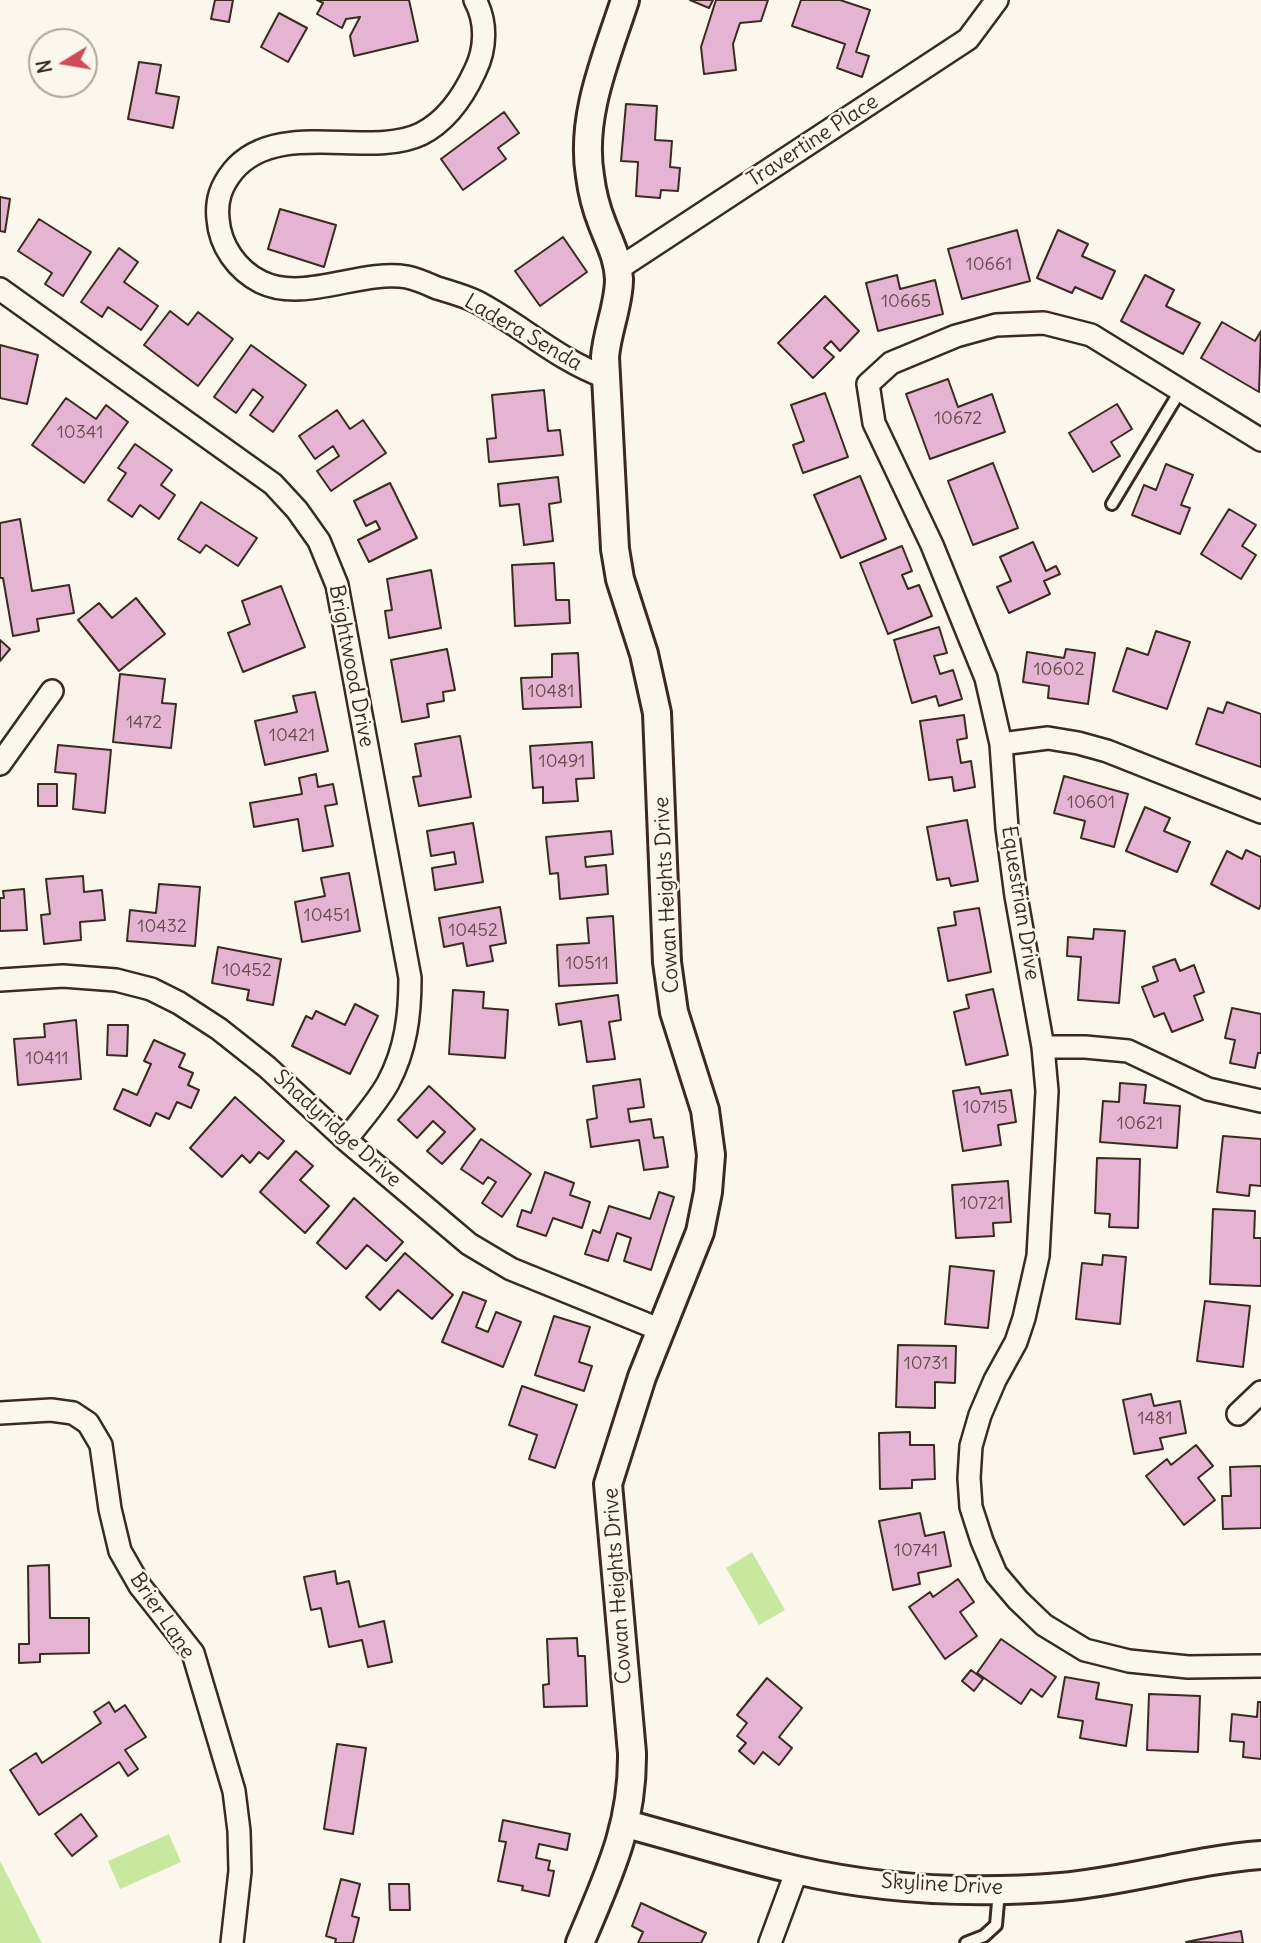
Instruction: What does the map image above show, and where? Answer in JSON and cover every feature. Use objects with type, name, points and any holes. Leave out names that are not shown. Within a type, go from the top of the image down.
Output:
[{"type":"street","name":"Ladera Senda","points":[[475,0],[484,23],[483,43],[478,65],[466,92],[453,110],[420,135],[403,139],[364,142],[307,141],[248,157],[237,166],[222,187],[216,204],[218,226],[237,265],[262,283],[282,289],[331,285],[367,278],[407,277],[476,301],[580,368],[605,377]]},
{"type":"street","name":"Cowan Heights Drive","points":[[580,1943],[617,1853],[626,1824],[631,1791],[632,1753],[608,1484],[642,1377],[700,1232],[709,1192],[710,1155],[705,1110],[674,1012],[667,962],[657,713],[650,675],[620,579],[615,548],[605,377],[607,339],[617,298],[618,269],[616,255],[595,200],[588,152],[592,108],[625,0]]},
{"type":"street","name":"Travertine Place","points":[[618,269],[968,39],[997,0]]},
{"type":"street","name":"Brightwood Drive","points":[[0,289],[273,484],[297,510],[319,541],[340,599],[410,978],[410,1014],[403,1047],[387,1084],[346,1140]]},
{"type":"street","name":"Equestrian Drive","points":[[1261,440],[1091,335],[1044,323],[996,325],[956,336],[891,363],[868,384],[874,424],[932,545],[986,678],[1001,744],[1007,828],[1016,896],[1043,1047],[1047,1091],[1038,1256],[1016,1342],[995,1380],[980,1415],[971,1446],[971,1507],[996,1574],[1044,1625],[1085,1650],[1129,1661],[1188,1667],[1261,1666]]},
{"type":"street","points":[[0,764],[52,691]]},
{"type":"street","points":[[1001,744],[1048,738],[1078,743],[1107,751],[1261,812]]},
{"type":"street","name":"Shadyridge Drive","points":[[0,980],[63,976],[116,980],[151,989],[179,1003],[219,1029],[267,1067],[346,1140],[468,1244],[511,1269],[550,1282],[661,1330]]},
{"type":"street","points":[[1043,1047],[1085,1046],[1128,1051],[1208,1089],[1261,1101]]},
{"type":"street","points":[[1238,1415],[1261,1392]]},
{"type":"street","name":"Brier Lane","points":[[0,1413],[51,1410],[73,1413],[88,1423],[101,1444],[110,1509],[120,1551],[140,1586],[192,1653],[234,1791],[240,1871],[232,1943]]},
{"type":"street","name":"Skyline Drive","points":[[626,1824],[797,1870],[914,1887],[967,1891],[1000,1888],[1021,1890],[1106,1882],[1224,1857],[1261,1855]]},
{"type":"street","points":[[770,1943],[797,1870]]},
{"type":"lane","points":[[1112,504],[1180,391]]},
{"type":"lane","points":[[966,1943],[984,1936],[996,1925],[1000,1888]]},
{"type":"green space","points":[[752,1552],[785,1610],[759,1625],[726,1568]]},
{"type":"green space","points":[[169,1834],[181,1862],[120,1889],[108,1861]]},
{"type":"green space","points":[[0,1861],[42,1943],[0,1943]]},
{"type":"building","points":[[215,0],[233,0],[229,22],[211,19]]},
{"type":"building","points":[[317,0],[409,0],[418,41],[354,56],[350,36],[360,17],[346,19],[342,28],[317,14],[323,3]]},
{"type":"building","points":[[690,0],[713,0],[709,8]]},
{"type":"building","points":[[716,0],[768,0],[761,21],[740,23],[733,44],[736,70],[704,74],[701,47]]},
{"type":"building","points":[[801,0],[840,0],[870,10],[856,52],[869,56],[862,77],[837,68],[845,44],[792,26]]},
{"type":"building","points":[[279,13],[307,28],[288,62],[261,47]]},
{"type":"building","points":[[139,62],[161,65],[156,93],[179,97],[173,128],[128,119]]},
{"type":"building","points":[[626,104],[657,106],[655,140],[672,141],[670,167],[680,168],[678,191],[661,190],[660,198],[636,196],[638,162],[621,161]]},
{"type":"building","points":[[504,112],[519,133],[498,148],[506,159],[463,190],[441,159]]},
{"type":"building","points":[[0,197],[10,199],[5,232],[0,231]]},
{"type":"building","points":[[280,209],[336,225],[324,267],[268,249]]},
{"type":"building","points":[[39,219],[91,252],[63,296],[45,284],[52,273],[18,251]]},
{"type":"building","points":[[1017,230],[1030,281],[962,299],[948,249]]},
{"type":"building","points":[[1058,230],[1088,244],[1082,256],[1115,271],[1102,299],[1075,287],[1072,293],[1037,278]]},
{"type":"building","points":[[563,237],[587,272],[540,306],[515,271]]},
{"type":"building","points":[[119,248],[138,262],[124,282],[158,306],[141,330],[108,307],[102,317],[81,302]]},
{"type":"building","points":[[897,275],[900,289],[935,280],[943,314],[878,331],[866,283]]},
{"type":"building","points":[[1145,275],[1174,290],[1166,306],[1200,323],[1183,354],[1121,321]]},
{"type":"building","points":[[825,296],[859,331],[840,351],[831,341],[824,348],[834,357],[813,378],[778,343]]},
{"type":"building","points":[[170,311],[188,325],[198,312],[233,339],[198,386],[144,345]]},
{"type":"building","points":[[1222,322],[1255,341],[1261,331],[1259,392],[1201,358]]},
{"type":"building","points":[[0,345],[38,355],[27,404],[0,398]]},
{"type":"building","points":[[251,345],[306,385],[273,432],[250,415],[263,397],[253,389],[236,413],[214,397]]},
{"type":"building","points":[[948,379],[958,407],[992,394],[1005,432],[930,459],[906,394]]},
{"type":"building","points":[[544,390],[548,431],[560,430],[563,455],[489,462],[487,439],[496,438],[492,395]]},
{"type":"building","points":[[825,393],[848,457],[803,473],[793,445],[804,441],[791,405]]},
{"type":"building","points":[[66,398],[96,419],[106,405],[128,422],[84,483],[32,445]]},
{"type":"building","points":[[1117,404],[1132,429],[1111,442],[1120,456],[1093,472],[1069,433]]},
{"type":"building","points":[[337,410],[350,429],[363,420],[386,453],[331,491],[317,471],[339,456],[333,446],[315,459],[299,436]]},
{"type":"building","points":[[135,444],[172,470],[161,485],[175,495],[159,519],[140,505],[132,517],[108,500],[126,473],[118,468]]},
{"type":"building","points":[[993,463],[1018,528],[973,545],[948,481]]},
{"type":"building","points":[[1166,464],[1193,475],[1181,505],[1190,508],[1180,534],[1132,515],[1144,485],[1156,490]]},
{"type":"building","points":[[860,476],[886,539],[841,558],[814,495]]},
{"type":"building","points":[[558,477],[561,502],[549,504],[553,541],[524,545],[519,504],[500,506],[498,484]]},
{"type":"building","points":[[390,483],[417,538],[369,562],[358,540],[380,529],[376,521],[366,526],[354,501]]},
{"type":"building","points":[[201,502],[257,538],[238,566],[206,545],[200,553],[178,539]]},
{"type":"building","points":[[1229,509],[1256,525],[1242,546],[1256,555],[1241,579],[1201,554]]},
{"type":"building","points":[[20,519],[32,591],[69,585],[74,613],[37,619],[39,631],[13,636],[3,578],[0,578],[0,523]]},
{"type":"building","points":[[1033,542],[1046,571],[1056,566],[1060,574],[1044,581],[1050,594],[1009,613],[997,587],[1011,581],[1000,557]]},
{"type":"building","points":[[902,546],[912,571],[902,575],[908,589],[919,585],[932,616],[888,634],[860,563]]},
{"type":"building","points":[[554,563],[556,600],[569,600],[570,623],[515,626],[512,565]]},
{"type":"building","points":[[431,570],[441,628],[389,638],[385,611],[392,610],[387,579]]},
{"type":"building","points":[[281,586],[305,647],[243,672],[228,633],[250,624],[242,601]]},
{"type":"building","points":[[136,598],[165,634],[119,671],[78,620],[99,603],[112,618]]},
{"type":"building","points":[[939,627],[947,653],[934,656],[940,674],[953,670],[962,699],[939,706],[936,696],[912,703],[894,640]]},
{"type":"building","points":[[1156,631],[1190,642],[1167,709],[1113,691],[1127,648],[1148,655]]},
{"type":"building","points":[[0,640],[10,649],[0,661]]},
{"type":"building","points":[[447,649],[455,690],[443,692],[444,701],[427,704],[429,717],[402,722],[391,660]]},
{"type":"building","points":[[1066,649],[1095,653],[1088,704],[1048,698],[1049,686],[1023,682],[1027,652],[1064,658]]},
{"type":"building","points":[[578,653],[581,707],[523,709],[521,678],[552,677],[552,654]]},
{"type":"building","points":[[120,674],[165,679],[162,703],[176,704],[171,748],[113,742]]},
{"type":"building","points":[[315,692],[328,751],[265,765],[255,721],[297,712],[293,696]]},
{"type":"building","points":[[1227,702],[1261,714],[1261,767],[1196,744],[1208,708],[1223,713]]},
{"type":"building","points":[[964,715],[967,738],[957,740],[961,763],[971,761],[975,787],[954,791],[952,777],[929,780],[920,721]]},
{"type":"building","points":[[460,736],[471,797],[419,806],[413,777],[421,776],[415,744]]},
{"type":"building","points":[[592,742],[594,778],[576,779],[578,801],[543,803],[543,787],[533,788],[530,746]]},
{"type":"building","points":[[58,745],[111,750],[105,813],[73,809],[76,774],[55,772]]},
{"type":"building","points":[[316,774],[318,787],[333,784],[337,804],[325,806],[333,846],[303,851],[298,819],[254,827],[250,803],[302,794],[299,778]]},
{"type":"building","points":[[1064,776],[1128,794],[1114,847],[1081,838],[1085,821],[1054,813]]},
{"type":"building","points":[[38,784],[57,784],[57,806],[38,806]]},
{"type":"building","points":[[1145,807],[1170,818],[1164,831],[1190,842],[1177,872],[1126,851]]},
{"type":"building","points":[[967,820],[978,881],[951,886],[949,878],[937,880],[927,827]]},
{"type":"building","points":[[473,823],[483,882],[435,890],[432,868],[456,864],[454,852],[431,856],[427,831]]},
{"type":"building","points":[[611,831],[613,854],[585,857],[586,867],[606,865],[608,894],[560,899],[558,873],[550,874],[546,837]]},
{"type":"building","points":[[1246,850],[1261,857],[1259,909],[1211,884],[1227,851],[1242,859]]},
{"type":"building","points":[[349,873],[360,931],[302,942],[295,902],[325,896],[321,878]]},
{"type":"building","points":[[83,876],[84,892],[102,890],[105,920],[80,922],[81,940],[44,944],[41,915],[50,914],[46,879]]},
{"type":"building","points":[[159,884],[200,887],[195,946],[127,941],[130,910],[156,913]]},
{"type":"building","points":[[24,889],[27,930],[0,931],[0,898],[4,898],[3,891]]},
{"type":"building","points":[[500,907],[506,943],[490,946],[493,961],[467,966],[463,943],[444,947],[439,918]]},
{"type":"building","points":[[979,908],[991,972],[948,981],[938,928],[956,925],[954,912]]},
{"type":"building","points":[[613,916],[617,983],[559,986],[557,945],[589,943],[587,918]]},
{"type":"building","points":[[1094,929],[1125,931],[1119,1003],[1078,1000],[1081,957],[1067,956],[1068,937],[1093,939]]},
{"type":"building","points":[[218,947],[281,959],[273,1005],[247,1000],[249,990],[212,983]]},
{"type":"building","points":[[1175,959],[1180,971],[1194,965],[1204,992],[1194,996],[1203,1020],[1172,1032],[1164,1013],[1154,1017],[1142,987],[1158,981],[1153,967]]},
{"type":"building","points":[[993,989],[1008,1055],[966,1065],[954,1012],[969,1008],[966,995]]},
{"type":"building","points":[[453,990],[484,992],[483,1008],[508,1010],[505,1058],[449,1054]]},
{"type":"building","points":[[618,995],[621,1020],[609,1022],[615,1059],[587,1062],[581,1021],[559,1025],[556,1004]]},
{"type":"building","points":[[355,1004],[378,1016],[350,1074],[292,1046],[306,1016],[312,1019],[316,1011],[345,1025]]},
{"type":"building","points":[[1232,1008],[1261,1014],[1261,1053],[1258,1053],[1255,1068],[1230,1063],[1235,1040],[1225,1038]]},
{"type":"building","points":[[76,1020],[81,1079],[18,1085],[14,1039],[45,1037],[44,1024]]},
{"type":"building","points":[[108,1025],[128,1025],[127,1056],[107,1055]]},
{"type":"building","points":[[154,1040],[185,1054],[179,1067],[193,1073],[188,1085],[199,1090],[191,1108],[177,1102],[169,1119],[156,1113],[150,1126],[114,1109],[123,1089],[137,1095],[151,1064],[144,1061]]},
{"type":"building","points":[[640,1079],[644,1107],[628,1109],[630,1122],[651,1119],[654,1138],[663,1137],[668,1167],[644,1170],[639,1140],[591,1147],[587,1120],[597,1118],[593,1086]]},
{"type":"building","points":[[1120,1083],[1146,1085],[1144,1103],[1180,1106],[1177,1148],[1100,1142],[1103,1101],[1119,1102]]},
{"type":"building","points":[[429,1086],[475,1129],[442,1164],[427,1151],[445,1132],[433,1121],[417,1138],[398,1120]]},
{"type":"building","points":[[979,1087],[981,1094],[1011,1090],[1016,1122],[998,1125],[1001,1145],[963,1151],[953,1091]]},
{"type":"building","points":[[235,1097],[284,1141],[268,1159],[259,1152],[250,1163],[242,1155],[222,1177],[190,1148]]},
{"type":"building","points":[[1223,1136],[1261,1139],[1261,1186],[1250,1185],[1249,1196],[1217,1192]]},
{"type":"building","points":[[481,1139],[531,1174],[502,1217],[482,1203],[496,1182],[488,1177],[483,1184],[461,1169]]},
{"type":"building","points":[[296,1151],[313,1166],[300,1180],[329,1206],[305,1233],[260,1192]]},
{"type":"building","points":[[1097,1158],[1140,1159],[1138,1228],[1109,1227],[1110,1214],[1095,1213]]},
{"type":"building","points":[[545,1172],[574,1183],[570,1195],[590,1202],[582,1228],[553,1218],[546,1236],[517,1226],[522,1210],[531,1213]]},
{"type":"building","points":[[1008,1181],[1011,1222],[993,1223],[994,1236],[956,1238],[952,1185]]},
{"type":"building","points":[[659,1192],[674,1197],[651,1270],[624,1261],[631,1238],[617,1233],[608,1261],[585,1254],[593,1230],[600,1233],[609,1206],[650,1219]]},
{"type":"building","points":[[354,1198],[403,1242],[386,1261],[367,1245],[346,1269],[317,1243]]},
{"type":"building","points":[[1213,1209],[1255,1211],[1254,1238],[1261,1238],[1261,1286],[1210,1284]]},
{"type":"building","points":[[405,1253],[453,1295],[432,1319],[398,1290],[380,1310],[366,1297]]},
{"type":"building","points":[[1103,1255],[1126,1257],[1120,1324],[1076,1319],[1082,1263],[1102,1265]]},
{"type":"building","points":[[950,1266],[994,1271],[988,1328],[945,1324]]},
{"type":"building","points":[[463,1292],[486,1301],[476,1327],[488,1332],[496,1312],[521,1322],[503,1367],[442,1342]]},
{"type":"building","points":[[1205,1301],[1250,1306],[1243,1367],[1197,1361]]},
{"type":"building","points":[[554,1316],[590,1327],[579,1362],[592,1366],[584,1391],[535,1375]]},
{"type":"building","points":[[898,1345],[956,1346],[955,1383],[935,1382],[935,1408],[896,1407]]},
{"type":"building","points":[[522,1386],[577,1405],[555,1468],[529,1459],[537,1435],[509,1425]]},
{"type":"building","points":[[1151,1394],[1154,1406],[1180,1401],[1186,1433],[1160,1438],[1163,1449],[1134,1454],[1123,1400]]},
{"type":"building","points":[[910,1432],[910,1445],[934,1445],[935,1479],[912,1480],[912,1488],[880,1489],[879,1433]]},
{"type":"building","points":[[1196,1445],[1213,1466],[1198,1478],[1215,1500],[1184,1525],[1146,1476],[1167,1459],[1171,1465]]},
{"type":"building","points":[[1261,1466],[1261,1528],[1223,1529],[1222,1496],[1231,1496],[1230,1467]]},
{"type":"building","points":[[920,1513],[925,1536],[944,1532],[951,1566],[918,1573],[920,1584],[893,1590],[879,1521]]},
{"type":"building","points":[[49,1565],[50,1618],[89,1618],[89,1653],[40,1654],[40,1662],[19,1663],[19,1644],[29,1644],[28,1566]]},
{"type":"building","points":[[335,1571],[337,1584],[349,1581],[359,1627],[384,1621],[392,1662],[368,1667],[362,1640],[329,1647],[321,1608],[311,1610],[304,1577]]},
{"type":"building","points":[[958,1579],[974,1602],[960,1612],[977,1636],[945,1659],[909,1607],[930,1592],[933,1597]]},
{"type":"building","points":[[577,1638],[578,1656],[585,1656],[587,1706],[544,1707],[543,1685],[549,1684],[547,1639]]},
{"type":"building","points":[[1001,1639],[1056,1677],[1042,1697],[1031,1689],[1021,1704],[977,1673]]},
{"type":"building","points":[[971,1670],[983,1679],[974,1691],[962,1681]]},
{"type":"building","points":[[1065,1677],[1099,1683],[1096,1699],[1132,1705],[1126,1746],[1080,1738],[1083,1721],[1058,1717]]},
{"type":"building","points":[[767,1678],[802,1708],[779,1737],[792,1748],[779,1765],[763,1752],[754,1764],[739,1751],[746,1743],[737,1736],[747,1723],[737,1715]]},
{"type":"building","points":[[1149,1694],[1200,1696],[1198,1752],[1147,1750]]},
{"type":"building","points":[[109,1702],[115,1712],[125,1705],[146,1737],[125,1750],[138,1769],[128,1776],[119,1762],[39,1815],[10,1770],[36,1753],[42,1763],[101,1723],[94,1712]]},
{"type":"building","points":[[1258,1702],[1261,1702],[1261,1759],[1243,1757],[1244,1742],[1230,1741],[1232,1714],[1257,1717]]},
{"type":"building","points":[[337,1744],[366,1748],[353,1834],[324,1829]]},
{"type":"building","points":[[81,1814],[97,1836],[72,1856],[55,1834]]},
{"type":"building","points":[[503,1820],[570,1834],[567,1850],[539,1844],[536,1858],[550,1861],[548,1870],[554,1871],[549,1896],[522,1890],[523,1886],[498,1881],[506,1842],[499,1841]]},
{"type":"building","points":[[341,1879],[360,1884],[352,1916],[359,1918],[353,1943],[335,1943],[336,1939],[326,1936]]},
{"type":"building","points":[[389,1884],[409,1884],[410,1910],[390,1910]]},
{"type":"building","points":[[641,1903],[706,1933],[701,1943],[638,1943],[643,1932],[632,1926]]},
{"type":"building","points":[[1241,1931],[1243,1943],[1186,1942]]}]
